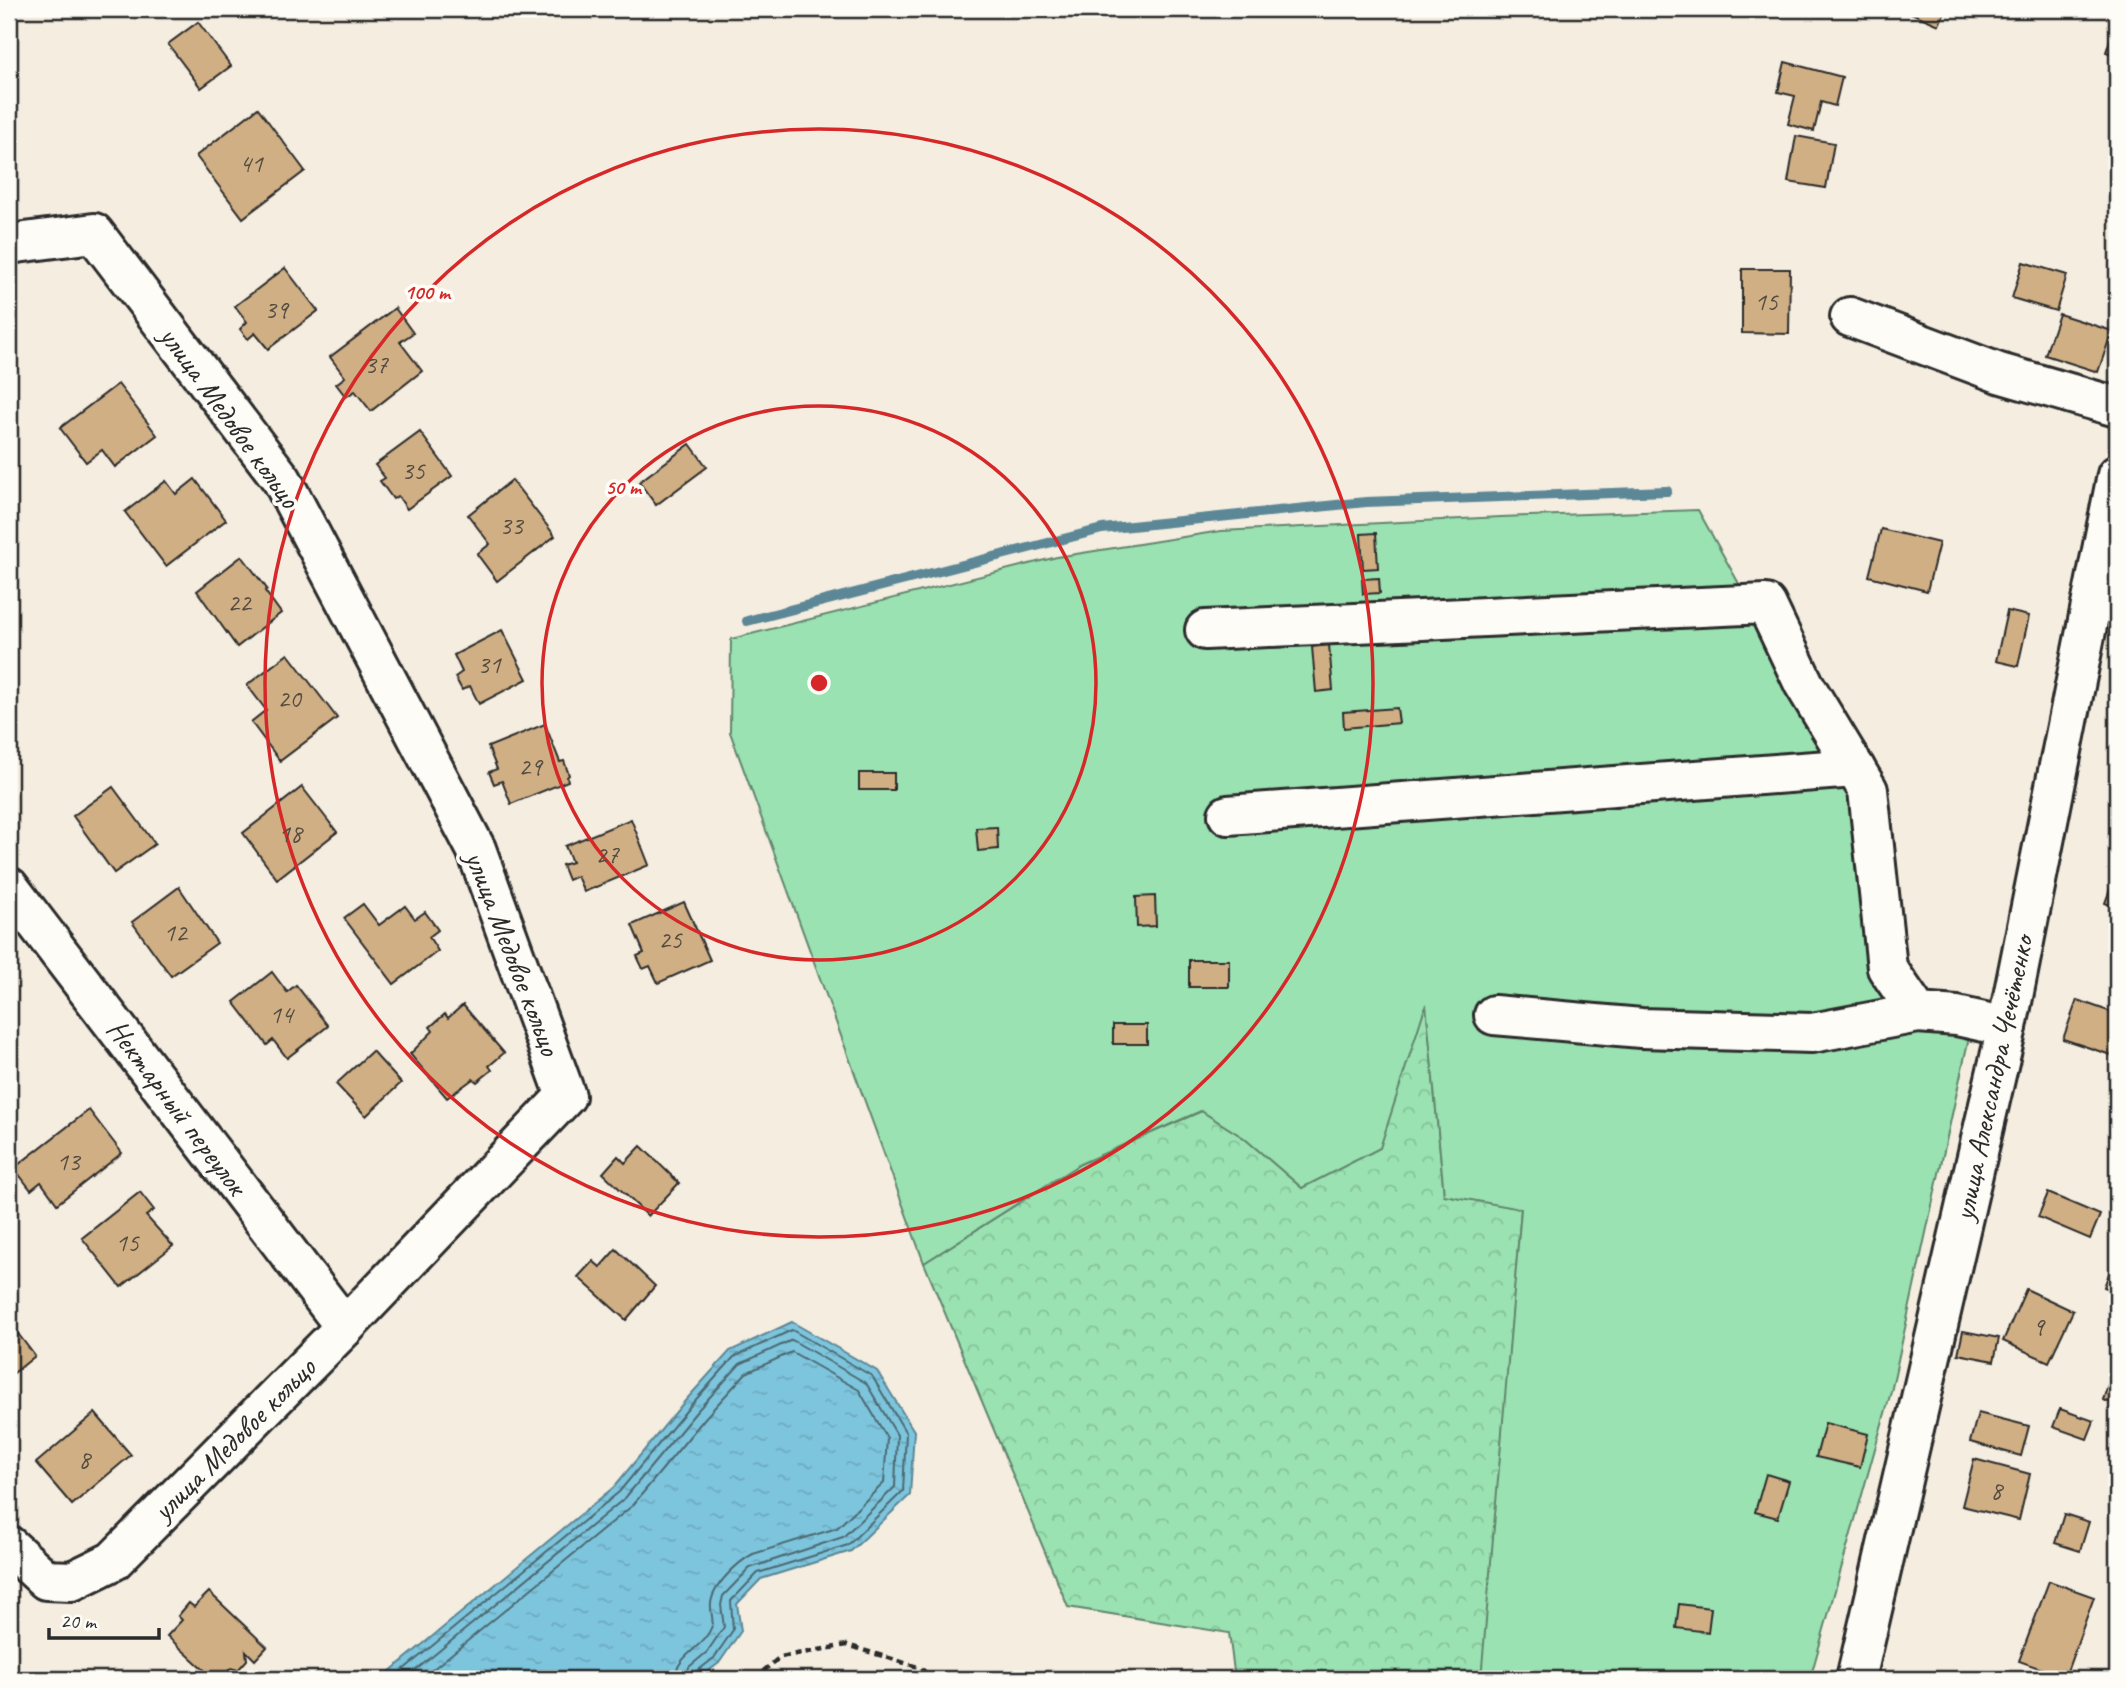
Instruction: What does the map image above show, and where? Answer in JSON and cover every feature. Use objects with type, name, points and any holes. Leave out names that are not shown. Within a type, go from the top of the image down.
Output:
[{"type":"street","name":"улица Медовое кольцо","points":[[9,244],[94,233],[282,480],[476,849],[566,1096],[345,1327],[113,1561],[72,1581],[46,1580],[9,1546]]},
{"type":"street","points":[[1850,317],[1999,373],[2117,407]]},
{"type":"street","name":"улица Александра Чечётенко","points":[[1856,1679],[2007,1027],[2117,475]]},
{"type":"street","points":[[1205,630],[1766,604],[1804,684],[1868,790],[1887,968],[1918,1013]]},
{"type":"street","points":[[1228,815],[1855,768]]},
{"type":"street","name":"Нектарный переулок","points":[[9,887],[345,1327]]},
{"type":"street","points":[[1494,1015],[1640,1028],[1812,1033],[1918,1013],[1957,1016],[2007,1027]]},
{"type":"path","points":[[754,1679],[780,1657],[847,1645],[921,1668],[930,1679]]},
{"type":"green space","points":[[1698,510],[1762,625],[1849,793],[1873,953],[1969,1037],[1891,1392],[1810,1679],[1481,1679],[1521,1209],[1444,1195],[1426,1004],[1380,1148],[1302,1188],[1244,1138],[1201,1111],[1080,1164],[924,1263],[730,732],[731,639],[1057,557],[1221,531]]},
{"type":"green space","points":[[1426,1002],[1444,1195],[1521,1208],[1484,1665],[1475,1679],[1235,1679],[1229,1633],[1068,1607],[924,1263],[1080,1164],[1202,1111],[1244,1138],[1302,1188]]},
{"type":"water","points":[[792,1322],[877,1371],[914,1431],[910,1495],[851,1551],[761,1579],[737,1604],[741,1631],[719,1663],[698,1679],[383,1679],[614,1487],[730,1351]]},
{"type":"building","points":[[1902,9],[1946,9],[1939,25]]},
{"type":"building","points":[[2117,20],[2117,56],[2106,52]]},
{"type":"building","points":[[198,22],[231,66],[201,88],[168,44]]},
{"type":"building","points":[[1785,62],[1842,77],[1835,106],[1821,102],[1814,131],[1788,124],[1795,96],[1778,92]]},
{"type":"building","points":[[258,108],[305,171],[243,218],[196,156]]},
{"type":"building","points":[[1796,136],[1834,143],[1826,188],[1788,182]]},
{"type":"building","points":[[2023,262],[2067,275],[2056,311],[2012,298]]},
{"type":"building","points":[[285,268],[318,311],[268,349],[255,333],[248,339],[240,329],[247,322],[235,306]]},
{"type":"building","points":[[1742,269],[1790,269],[1789,334],[1742,333]]},
{"type":"building","points":[[395,308],[413,333],[400,342],[422,371],[371,411],[355,391],[346,397],[336,384],[345,377],[330,357]]},
{"type":"building","points":[[2059,314],[2112,331],[2098,372],[2045,355]]},
{"type":"building","points":[[118,384],[157,435],[115,467],[102,450],[86,462],[60,428]]},
{"type":"building","points":[[420,432],[452,476],[407,509],[398,496],[393,499],[380,481],[385,478],[375,465]]},
{"type":"building","points":[[690,444],[707,467],[656,505],[639,482]]},
{"type":"building","points":[[195,479],[226,520],[166,566],[125,512],[166,481],[176,494]]},
{"type":"building","points":[[512,480],[555,536],[497,581],[477,554],[490,544],[468,515]]},
{"type":"building","points":[[1881,529],[1939,543],[1927,591],[1869,576]]},
{"type":"building","points":[[1376,533],[1378,568],[1363,569],[1361,534]]},
{"type":"building","points":[[242,556],[281,613],[237,647],[197,591]]},
{"type":"building","points":[[1379,578],[1380,593],[1363,594],[1362,579]]},
{"type":"building","points":[[2007,611],[2029,616],[2018,666],[1996,661]]},
{"type":"building","points":[[502,630],[527,679],[479,704],[470,686],[462,690],[455,677],[462,672],[454,655]]},
{"type":"building","points":[[1329,645],[1333,690],[1316,692],[1312,647]]},
{"type":"building","points":[[288,654],[337,718],[280,761],[251,722],[266,710],[247,685]]},
{"type":"building","points":[[1397,708],[1399,723],[1344,728],[1343,712]]},
{"type":"building","points":[[545,724],[560,762],[564,761],[569,775],[568,781],[511,804],[502,781],[494,784],[489,772],[497,769],[488,747]]},
{"type":"building","points":[[859,773],[894,773],[894,790],[859,790]]},
{"type":"building","points":[[113,787],[155,844],[114,873],[73,816]]},
{"type":"building","points":[[302,787],[337,832],[277,879],[243,833]]},
{"type":"building","points":[[631,819],[649,865],[584,892],[577,876],[568,880],[562,865],[572,862],[565,846]]},
{"type":"building","points":[[997,827],[998,849],[978,851],[976,828]]},
{"type":"building","points":[[2117,871],[2117,908],[2105,903]]},
{"type":"building","points":[[179,887],[217,943],[171,976],[132,922]]},
{"type":"building","points":[[1155,896],[1156,926],[1137,927],[1136,897]]},
{"type":"building","points":[[684,902],[710,960],[658,983],[650,966],[643,969],[637,956],[644,953],[632,925]]},
{"type":"building","points":[[363,904],[379,925],[405,906],[415,919],[425,912],[438,930],[429,937],[438,951],[394,984],[344,918]]},
{"type":"building","points":[[1189,960],[1229,960],[1229,987],[1189,987]]},
{"type":"building","points":[[272,972],[287,992],[296,985],[328,1026],[287,1058],[273,1040],[267,1045],[234,1002]]},
{"type":"building","points":[[2077,1000],[2117,1014],[2117,1057],[2063,1039]]},
{"type":"building","points":[[463,1005],[504,1053],[489,1066],[492,1070],[477,1082],[473,1079],[447,1098],[410,1054],[433,1031],[430,1027],[445,1014],[448,1018]]},
{"type":"building","points":[[1113,1025],[1147,1025],[1147,1044],[1113,1044]]},
{"type":"building","points":[[372,1051],[401,1083],[366,1116],[336,1084]]},
{"type":"building","points":[[89,1110],[122,1153],[57,1204],[41,1182],[31,1190],[14,1168]]},
{"type":"building","points":[[641,1146],[679,1183],[648,1216],[603,1173],[618,1156],[625,1163]]},
{"type":"building","points":[[140,1192],[154,1210],[146,1216],[173,1246],[121,1287],[82,1238]]},
{"type":"building","points":[[2048,1193],[2100,1215],[2090,1239],[2038,1217]]},
{"type":"building","points":[[616,1249],[655,1286],[626,1320],[578,1277],[593,1261],[600,1267]]},
{"type":"building","points":[[2110,1271],[2117,1273],[2117,1292],[2104,1287]]},
{"type":"building","points":[[2026,1289],[2073,1311],[2049,1362],[2003,1341]]},
{"type":"building","points":[[16,1331],[35,1356],[9,1377],[9,1337]]},
{"type":"building","points":[[1963,1331],[1999,1338],[1994,1361],[1958,1354]]},
{"type":"building","points":[[2111,1376],[2117,1378],[2117,1405],[2103,1400]]},
{"type":"building","points":[[2060,1409],[2094,1421],[2087,1439],[2053,1427]]},
{"type":"building","points":[[95,1413],[131,1455],[72,1505],[36,1463]]},
{"type":"building","points":[[1978,1413],[2029,1426],[2021,1456],[1970,1442]]},
{"type":"building","points":[[1825,1423],[1868,1434],[1860,1467],[1816,1457]]},
{"type":"building","points":[[1974,1459],[2030,1474],[2019,1520],[1962,1506]]},
{"type":"building","points":[[1766,1474],[1789,1481],[1778,1518],[1755,1512]]},
{"type":"building","points":[[2064,1514],[2089,1522],[2080,1551],[2055,1543]]},
{"type":"building","points":[[2049,1581],[2094,1597],[2065,1677],[2019,1661]]},
{"type":"building","points":[[209,1592],[267,1647],[255,1660],[246,1651],[247,1660],[238,1670],[231,1668],[220,1679],[214,1679],[167,1636],[182,1620],[178,1616],[189,1603],[194,1607]]},
{"type":"building","points":[[1679,1604],[1711,1608],[1708,1632],[1676,1628]]},
{"type":"waterway","points":[[747,621],[1102,529],[1366,502],[1667,491]]}]
